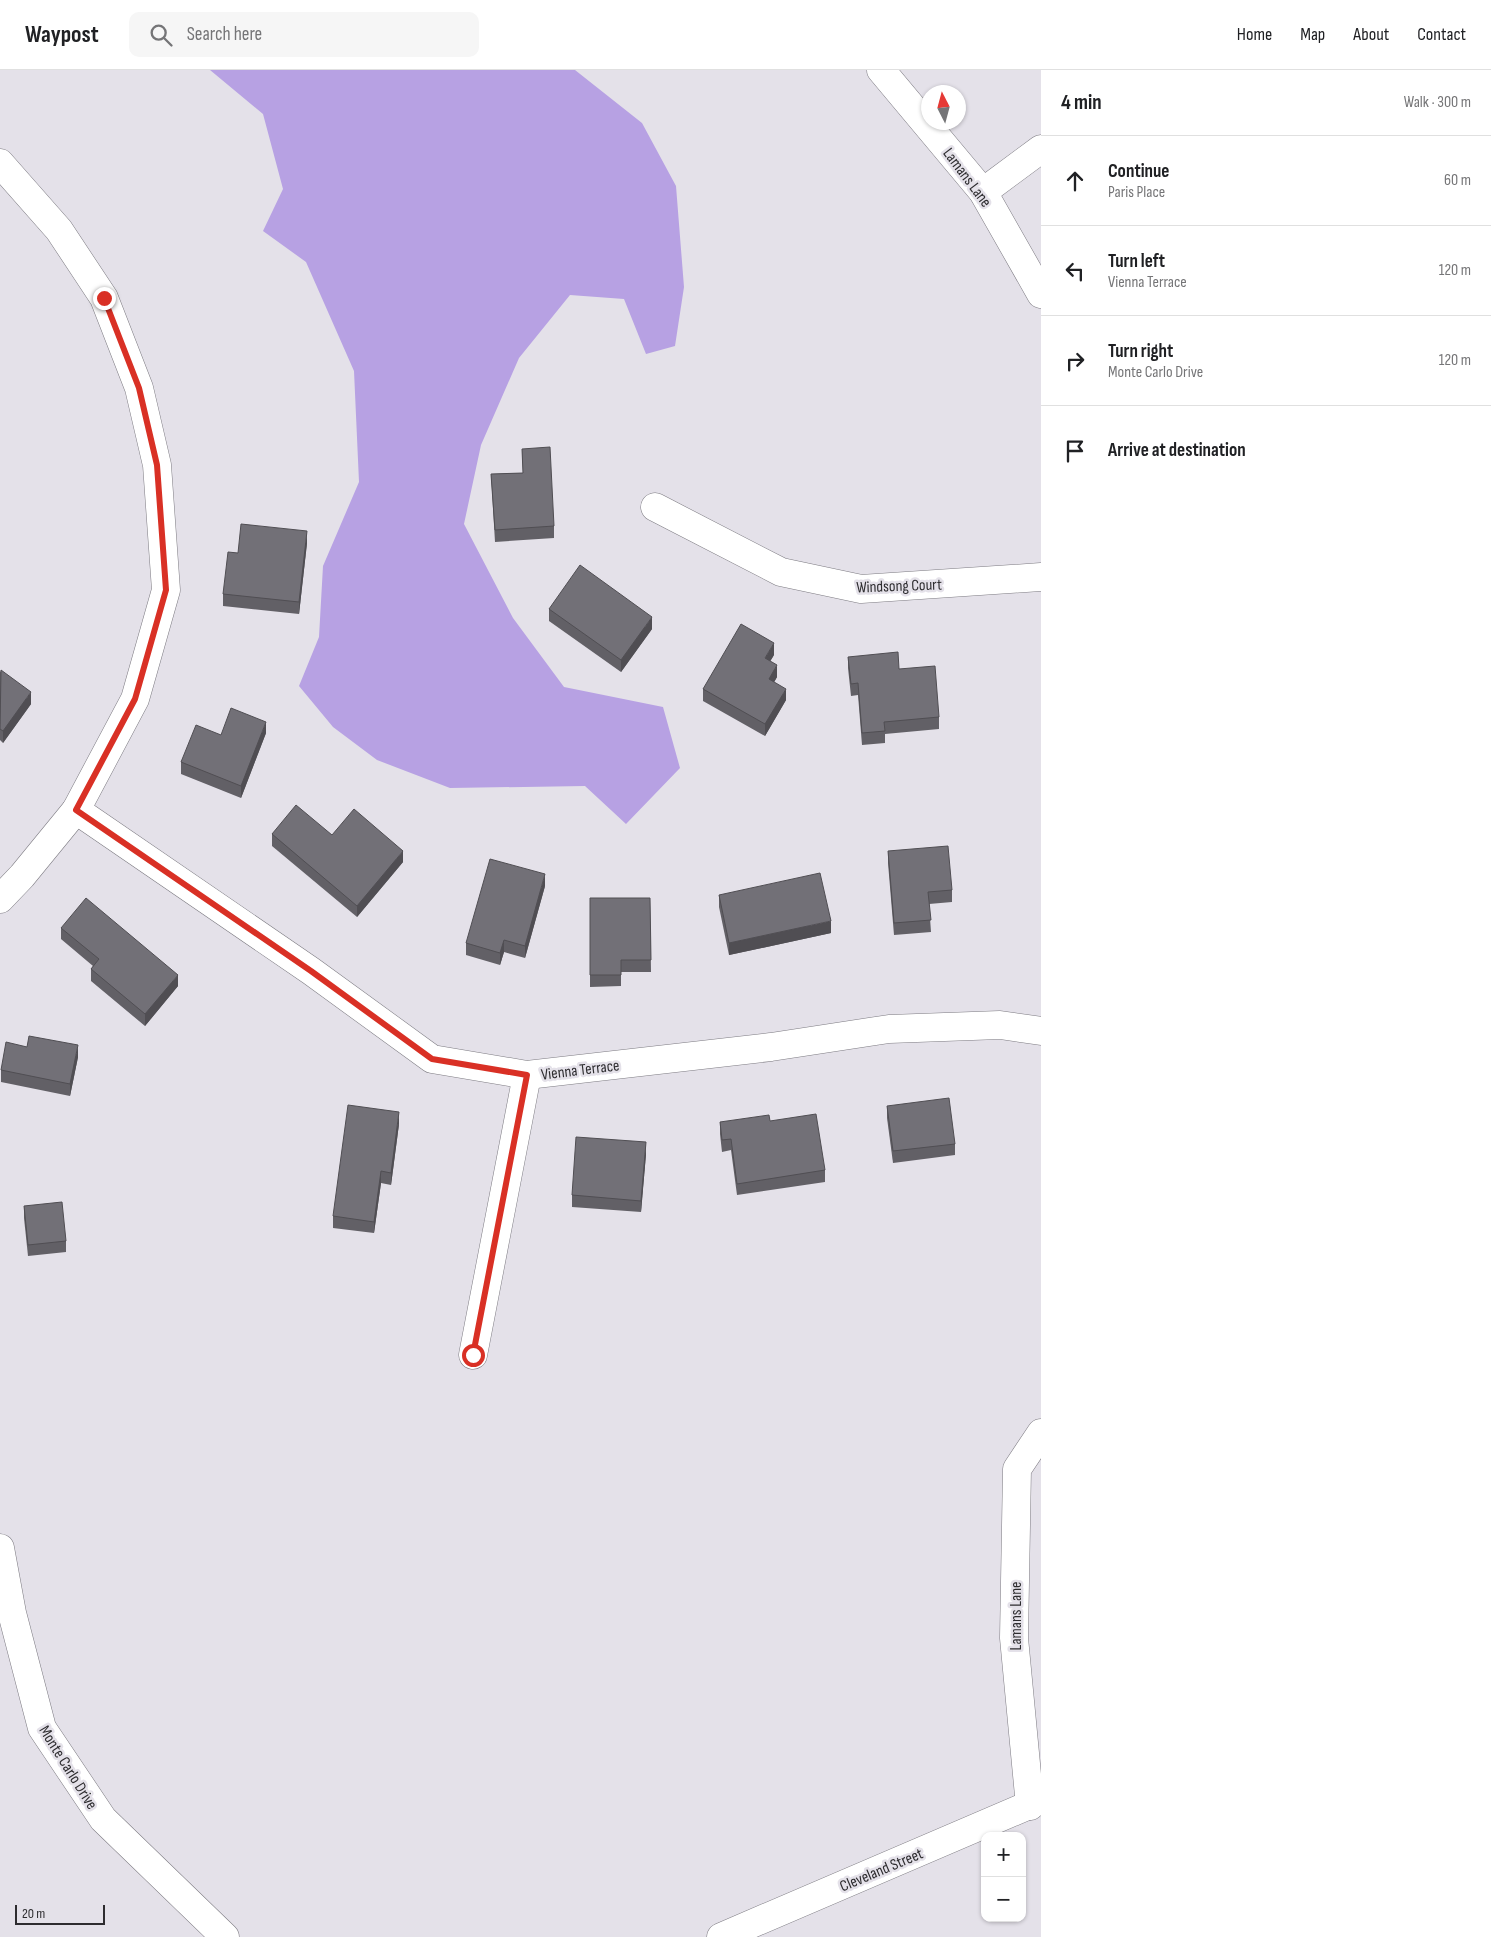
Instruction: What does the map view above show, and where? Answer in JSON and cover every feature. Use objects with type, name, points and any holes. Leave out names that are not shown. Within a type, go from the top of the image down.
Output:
[{"type":"street","name":"Lamans Lane","points":[[881,70],[983,192],[1041,294]]},
{"type":"street","points":[[983,192],[1041,149]]},
{"type":"street","points":[[0,164],[59,230],[104,298],[139,388],[157,465],[166,590],[135,699],[76,810],[0,900]]},
{"type":"street","name":"Windsong Court","points":[[655,507],[781,572],[861,589],[1041,577]]},
{"type":"street","name":"Vienna Terrace","points":[[76,810],[311,971],[432,1059],[527,1075],[771,1047],[889,1030],[1000,1025],[1041,1031]]},
{"type":"street","points":[[473,1355],[527,1075]]},
{"type":"street","name":"Lamans Lane","points":[[1035,1803],[1014,1638],[1018,1469],[1041,1433]]},
{"type":"street","name":"Monte Carlo Drive","points":[[0,1548],[6,1614],[42,1728],[103,1819],[224,1937]]},
{"type":"street","name":"Cleveland Street","points":[[721,1937],[1035,1803]]},
{"type":"shaded area","points":[[210,70],[575,70],[642,123],[676,186],[684,287],[675,346],[646,354],[624,299],[570,295],[519,358],[481,445],[464,524],[513,618],[564,687],[663,707],[680,768],[626,824],[585,786],[450,788],[377,760],[333,727],[299,686],[319,637],[323,566],[359,482],[354,371],[306,262],[263,231],[283,189],[263,114]]},
{"type":"building","points":[[550,447],[554,526],[495,530],[491,474],[523,473],[522,449]]},
{"type":"building","points":[[241,524],[307,531],[299,602],[223,594],[228,552],[238,553]]},
{"type":"building","points":[[580,565],[652,617],[621,660],[549,609]]},
{"type":"building","points":[[741,624],[774,643],[765,658],[777,665],[769,679],[786,689],[765,724],[703,689]]},
{"type":"building","points":[[898,652],[899,669],[935,666],[939,717],[884,722],[885,731],[862,733],[858,683],[851,684],[848,657]]},
{"type":"building","points":[[1,670],[31,692],[3,731],[0,729]]},
{"type":"building","points":[[231,708],[266,722],[241,786],[181,762],[196,725],[221,735]]},
{"type":"building","points":[[296,805],[332,835],[354,809],[403,851],[357,906],[272,834]]},
{"type":"building","points":[[948,846],[952,890],[928,892],[931,920],[894,923],[888,851]]},
{"type":"building","points":[[490,859],[545,874],[525,946],[504,940],[500,953],[466,943]]},
{"type":"building","points":[[820,873],[831,921],[729,943],[719,895]]},
{"type":"building","points":[[86,898],[178,975],[145,1014],[91,969],[99,959],[61,928]]},
{"type":"building","points":[[590,898],[650,898],[651,960],[621,960],[621,975],[590,975]]},
{"type":"building","points":[[29,1036],[78,1045],[70,1084],[1,1070],[6,1042],[27,1047]]},
{"type":"building","points":[[949,1098],[955,1144],[893,1151],[887,1106]]},
{"type":"building","points":[[348,1105],[399,1112],[391,1173],[381,1171],[374,1222],[333,1216]]},
{"type":"building","points":[[816,1114],[825,1170],[737,1184],[731,1139],[722,1140],[720,1122],[769,1115],[770,1121]]},
{"type":"building","points":[[576,1137],[646,1142],[641,1201],[572,1195]]},
{"type":"building","points":[[62,1202],[66,1241],[28,1245],[24,1206]]},
{"type":"route","points":[[104,298],[139,388],[157,465],[166,590],[135,699],[76,810],[311,971],[432,1059],[527,1075],[473,1355]]}]
